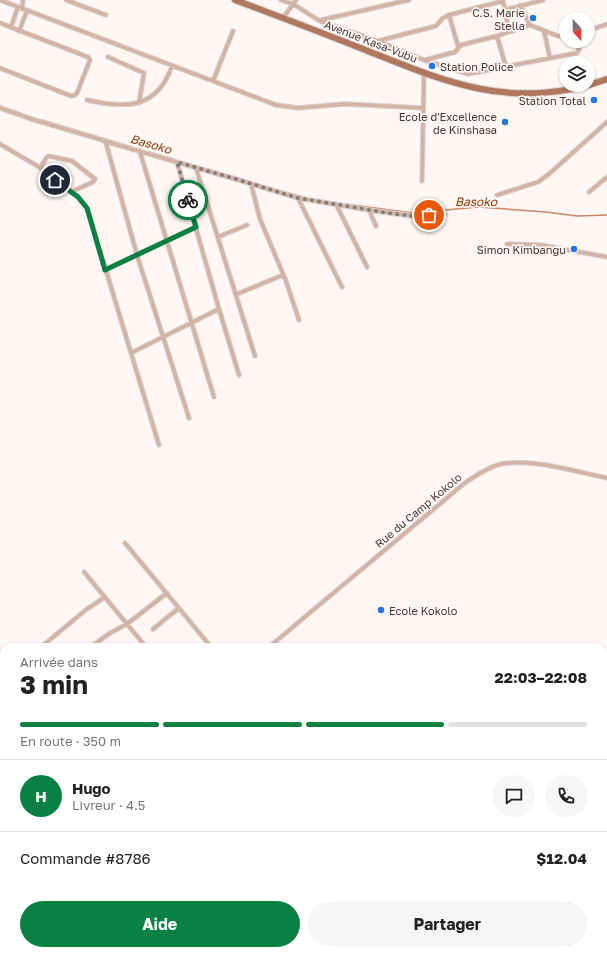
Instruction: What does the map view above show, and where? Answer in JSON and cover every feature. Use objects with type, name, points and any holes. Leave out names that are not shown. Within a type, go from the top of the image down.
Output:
[{"type":"main road","name":"Avenue Kasa-Vubu","points":[[235,0],[424,72],[480,89],[510,92],[552,91],[598,83],[607,83]]},
{"type":"main road","name":"Avenue Kasa-Vubu","points":[[598,83],[607,79]]},
{"type":"street","points":[[0,0],[276,105],[298,108],[345,104],[423,108]]},
{"type":"street","points":[[11,27],[23,0]]},
{"type":"street","points":[[66,0],[106,15]]},
{"type":"street","points":[[82,6],[85,0]]},
{"type":"street","points":[[282,0],[293,4],[320,21],[378,41],[424,60],[468,74],[482,73],[577,53],[579,48]]},
{"type":"street","points":[[283,18],[296,0]]},
{"type":"street","points":[[387,0],[389,5]]},
{"type":"street","points":[[320,21],[409,0]]},
{"type":"street","points":[[505,10],[543,0]]},
{"type":"street","points":[[378,41],[436,26],[443,18],[449,15],[503,1],[509,32]]},
{"type":"street","points":[[520,5],[530,25]]},
{"type":"street","points":[[19,31],[27,11]]},
{"type":"street","points":[[424,60],[455,52],[458,46],[449,15]]},
{"type":"street","points":[[0,23],[88,57],[89,63],[77,93],[72,96],[0,68]]},
{"type":"street","points":[[595,28],[607,24]]},
{"type":"street","points":[[458,46],[497,36],[530,25],[559,36]]},
{"type":"street","points":[[544,30],[550,58]]},
{"type":"street","points":[[212,81],[232,31]]},
{"type":"street","points":[[497,36],[506,67]]},
{"type":"street","points":[[108,57],[144,73],[139,103]]},
{"type":"street","points":[[87,100],[108,105],[121,106],[139,103],[148,99],[162,88],[168,78],[172,66]]},
{"type":"street","points":[[422,181],[424,72]]},
{"type":"street","points":[[0,108],[31,120],[298,198],[413,216],[445,214]]},
{"type":"street","points":[[497,195],[538,182],[607,122]]},
{"type":"street","points":[[104,141],[110,154],[137,255],[189,418]]},
{"type":"street","points":[[0,144],[40,168],[78,197],[87,208],[159,445]]},
{"type":"street","points":[[140,152],[214,397]]},
{"type":"street","points":[[40,168],[47,157],[51,156],[72,161],[95,179],[93,182],[71,192]]},
{"type":"street","points":[[177,162],[239,375]]},
{"type":"street","points":[[196,168],[237,294],[255,356]]},
{"type":"street","points":[[589,192],[607,178]]},
{"type":"street","points":[[251,184],[260,220],[283,275],[299,320]]},
{"type":"street","points":[[298,198],[342,287]]},
{"type":"street","points":[[336,204],[367,267]]},
{"type":"street","points":[[369,210],[376,226]]},
{"type":"street","points":[[218,237],[247,225]]},
{"type":"street","points":[[105,270],[196,227]]},
{"type":"street","points":[[506,244],[541,245],[607,257]]},
{"type":"street","points":[[237,294],[283,275]]},
{"type":"street","points":[[131,353],[219,309]]},
{"type":"street","name":"Rue du Camp Kokolo","points":[[275,642],[466,482],[489,468],[500,464],[525,463],[607,478]]},
{"type":"street","points":[[125,543],[208,643]]},
{"type":"street","points":[[84,572],[143,643]]},
{"type":"street","points":[[96,643],[110,633],[127,624],[167,593]]},
{"type":"street","points":[[46,643],[87,609],[105,597]]},
{"type":"street","points":[[153,629],[179,608]]},
{"type":"waterway","name":"Basoko","points":[[0,106],[34,118]]},
{"type":"waterway","name":"Basoko","points":[[42,120],[132,147]]},
{"type":"waterway","name":"Basoko","points":[[149,152],[174,159]]},
{"type":"waterway","name":"Basoko","points":[[197,166],[257,184]]},
{"type":"waterway","name":"Basoko","points":[[270,188],[307,198]]},
{"type":"waterway","name":"Basoko","points":[[330,202],[413,213],[478,207],[577,216],[607,215]]},
{"type":"way so far","points":[[188,200],[177,162],[298,198],[394,214],[413,216],[429,215]]},
{"type":"place","name":"C.S. Marie Stella","points":[[533,18]]},
{"type":"place","name":"Station Police","points":[[432,66]]},
{"type":"place","name":"Station Total","points":[[594,100]]},
{"type":"place","name":"Ecole d'Excellence de Kinshasa","points":[[505,122]]},
{"type":"place","name":"Simon Kimbangu","points":[[574,249]]},
{"type":"place","name":"Ecole Kokolo","points":[[381,610]]},
{"type":"route","points":[[55,180],[78,197],[87,208],[105,270],[196,227],[188,200]]}]
